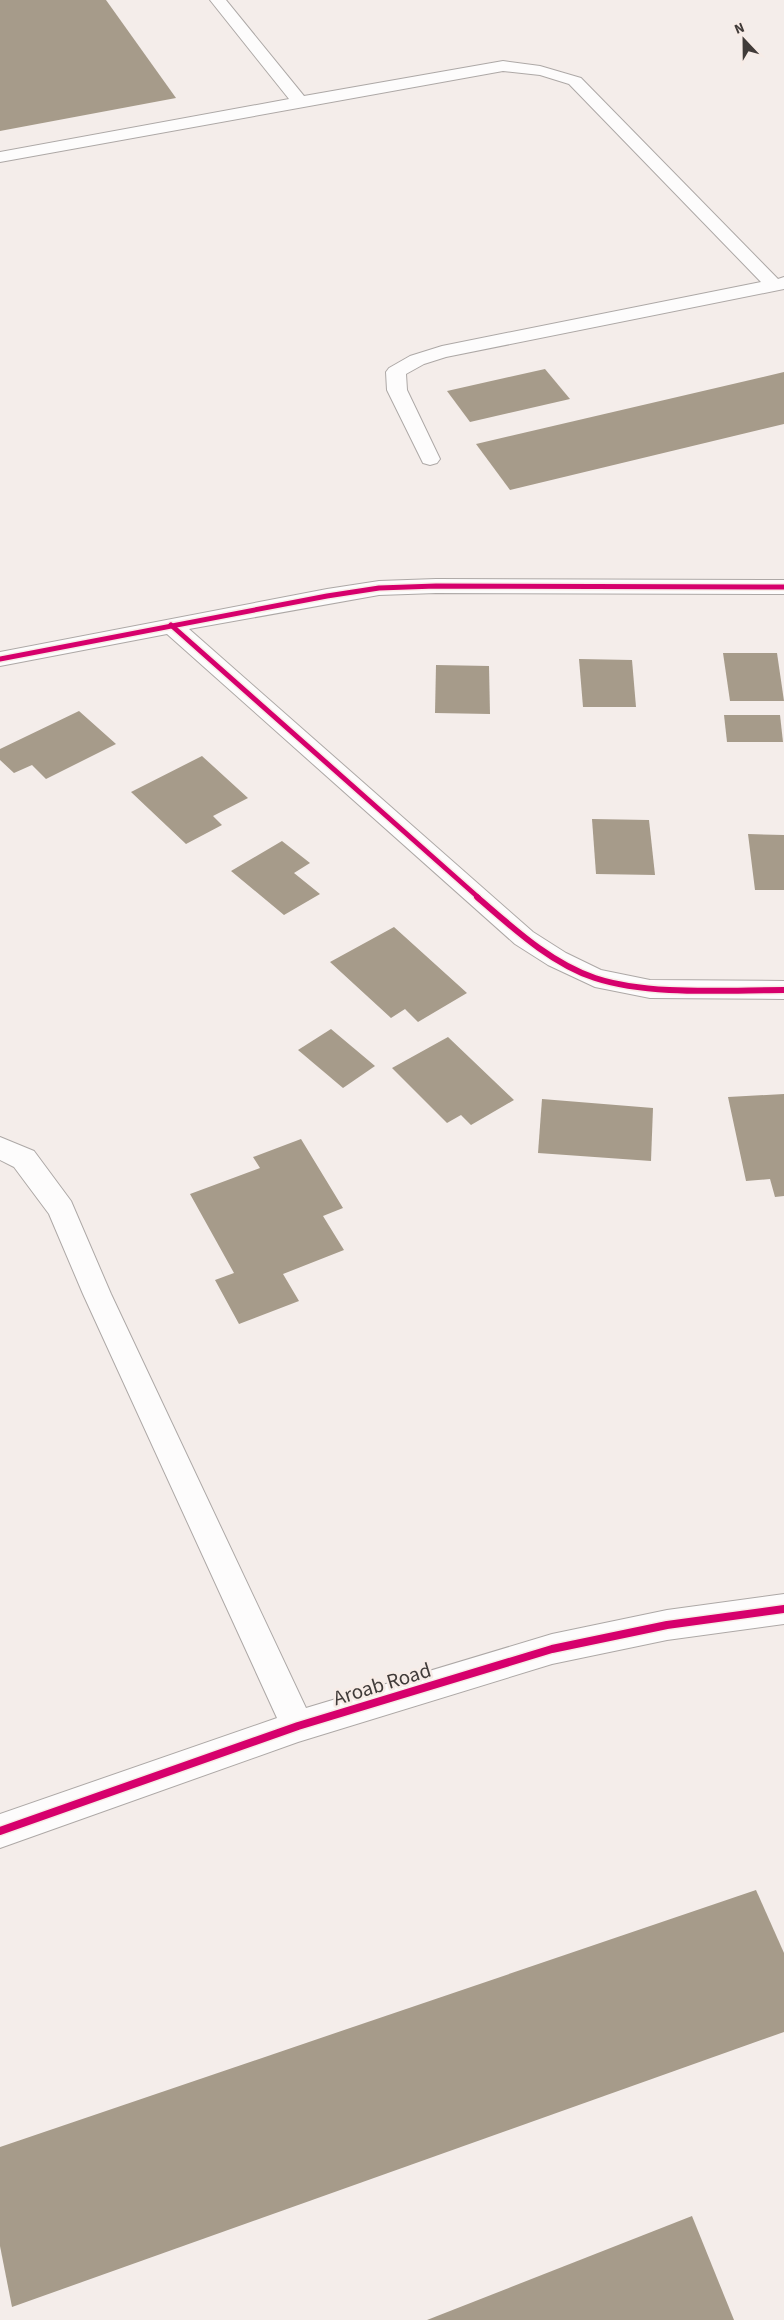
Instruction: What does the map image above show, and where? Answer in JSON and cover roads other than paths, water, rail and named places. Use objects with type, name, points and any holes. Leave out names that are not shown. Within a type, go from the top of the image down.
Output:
[{"type":"street","points":[[218,0],[300,102]]},
{"type":"street","points":[[0,157],[504,66],[532,68],[575,81],[779,284]]},
{"type":"street","points":[[430,459],[397,390],[396,372],[417,360],[442,352],[779,284]]},
{"type":"street","points":[[0,659],[172,625],[378,588],[436,586],[784,587]]},
{"type":"street","points":[[172,625],[524,938],[557,959],[595,978],[650,989],[784,990]]},
{"type":"street","points":[[0,1148],[24,1159],[61,1209],[97,1294],[298,1726]]},
{"type":"street","name":"Aroab Road","points":[[0,1831],[298,1726],[552,1648],[667,1625],[784,1609]]}]
